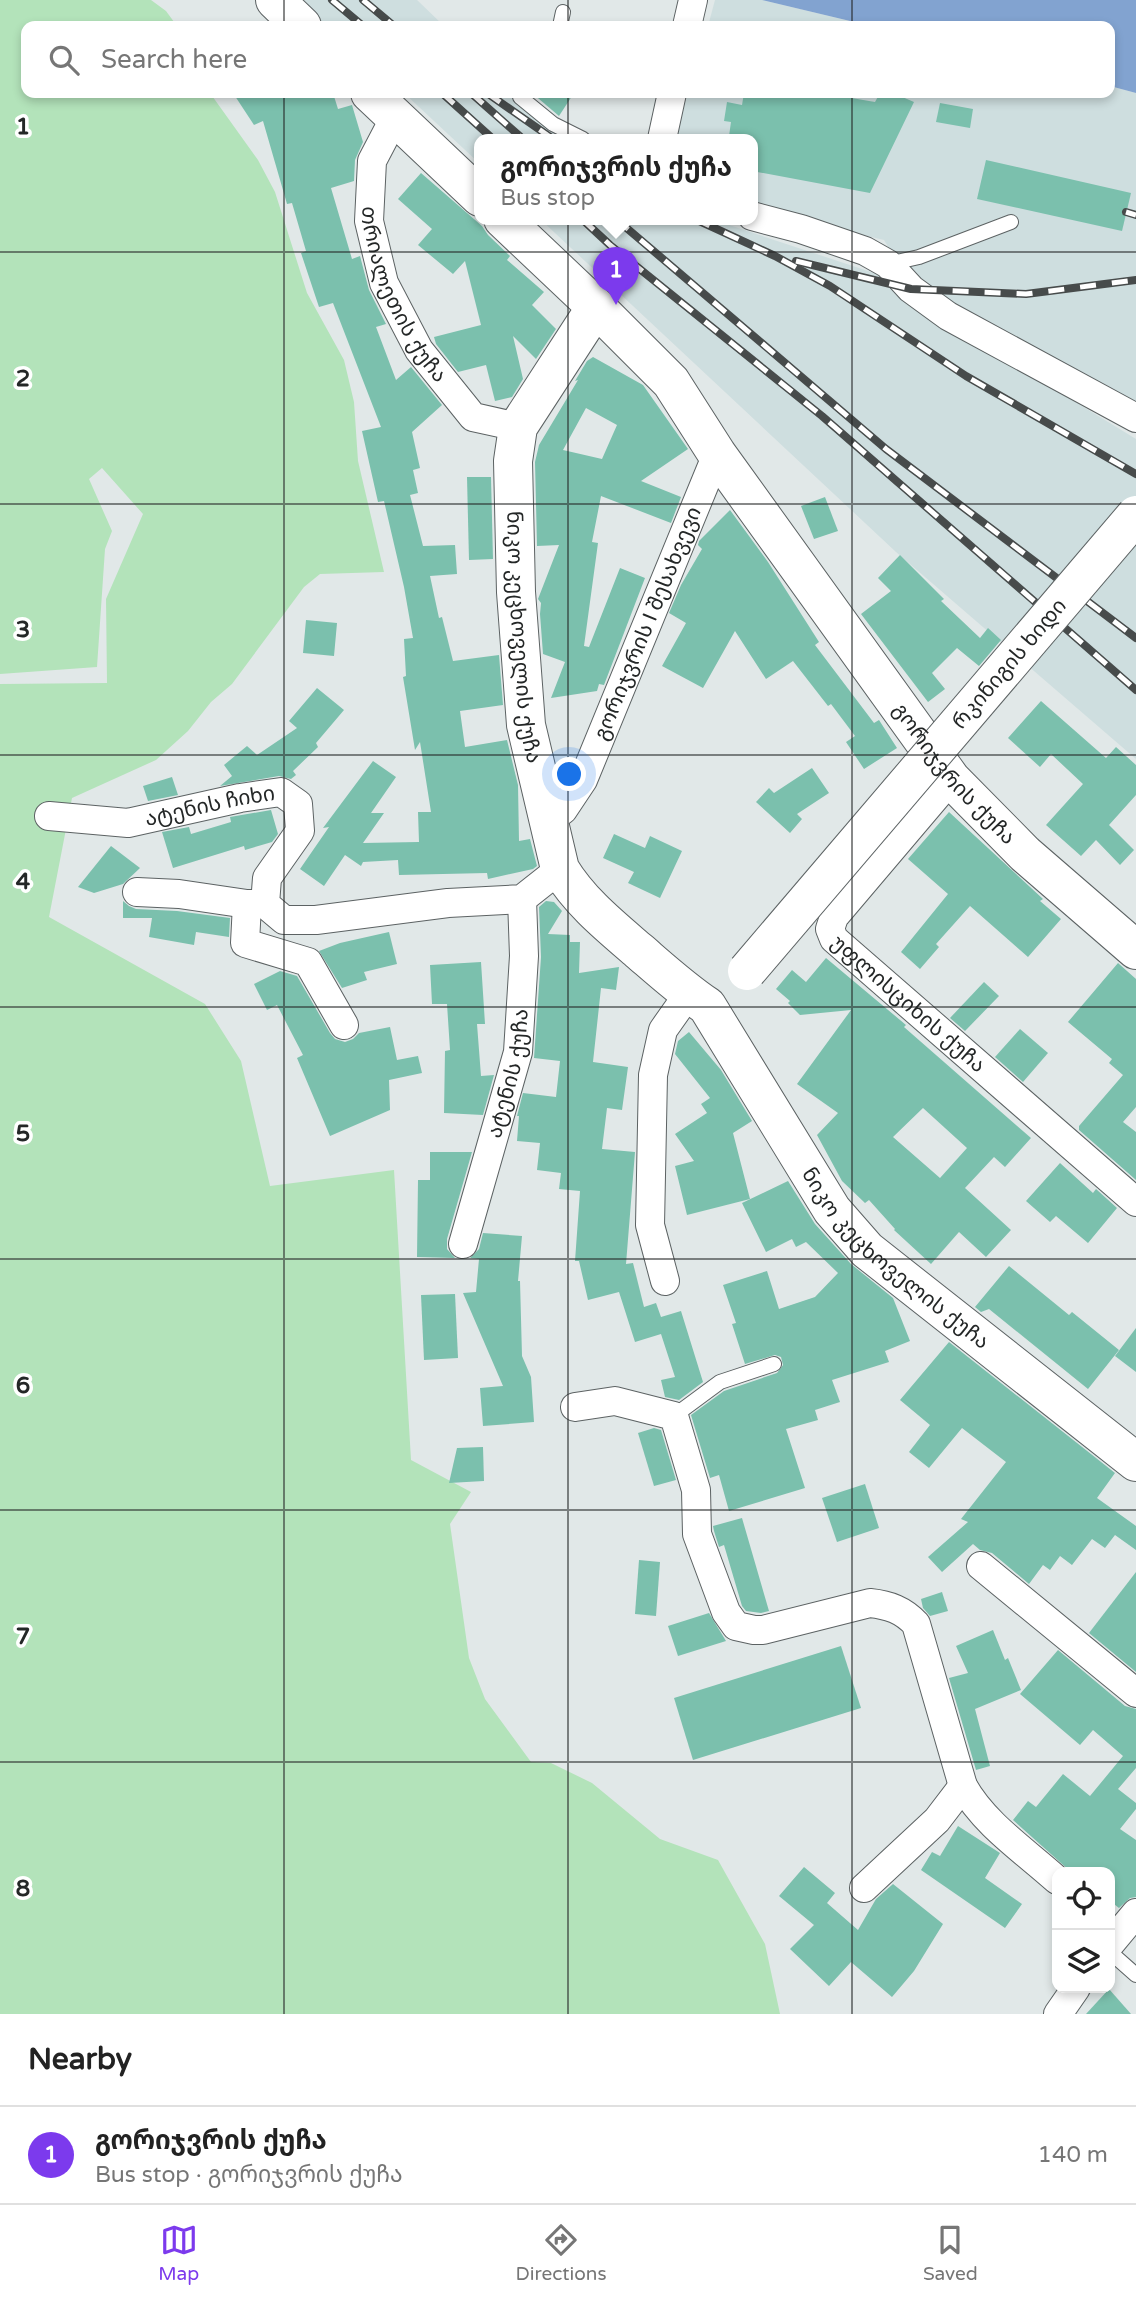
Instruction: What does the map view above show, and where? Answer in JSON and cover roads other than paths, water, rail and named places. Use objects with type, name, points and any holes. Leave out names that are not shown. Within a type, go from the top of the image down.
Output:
[{"type":"main road","points":[[275,0],[297,21]]},
{"type":"main road","points":[[382,105],[474,191]]},
{"type":"main road","name":"გორიჯვრის ქუჩა","points":[[509,225],[671,382],[717,454],[951,779],[1025,854],[1136,950]]},
{"type":"main road","name":"ნიკო კეცხოველის ქუჩა","points":[[596,307],[518,427],[513,461],[512,497],[525,712],[560,869],[572,890],[604,922],[698,1000],[832,1210],[867,1250],[1136,1462]]},
{"type":"main road","name":"რკინიგის ხიდი","points":[[698,1000],[747,971],[1136,515]]},
{"type":"street","points":[[663,134],[671,98]]},
{"type":"street","name":"თრიალეთის ქუჩა","points":[[382,105],[372,161],[369,221],[384,283],[419,350],[473,417],[518,427]]},
{"type":"street","points":[[758,218],[802,229],[865,251],[888,264],[911,289],[948,316],[1136,418]]},
{"type":"street","name":"გორიჯვრის I შესახვევი","points":[[548,821],[563,810],[583,780],[717,454]]},
{"type":"street","name":"უფლისციხის ქუჩა","points":[[951,779],[834,917],[830,929],[834,939],[1136,1202]]},
{"type":"street","name":"ატენის ჩიხი","points":[[49,816],[128,823],[240,798],[281,792],[298,804],[300,831],[267,878],[245,943],[308,962],[344,1025]]},
{"type":"street","points":[[137,892],[178,894],[256,904],[284,920],[316,920],[449,903],[522,899],[560,869]]},
{"type":"street","name":"ატენის ქუჩა","points":[[463,1244],[518,1052],[524,957],[522,899]]},
{"type":"street","points":[[665,1281],[650,1225],[653,1075],[663,1030],[698,1000]]},
{"type":"street","points":[[575,1406],[615,1401],[674,1416],[696,1490],[697,1534],[726,1612],[736,1626],[764,1630],[870,1603],[888,1605],[907,1615],[916,1624],[963,1786],[971,1801],[1052,1876]]},
{"type":"street","points":[[981,1566],[1136,1693]]},
{"type":"street","points":[[864,1888],[937,1820],[963,1786]]},
{"type":"street","points":[[1058,2014],[1073,1993]]},
{"type":"lane","points":[[521,98],[553,124],[573,134]]},
{"type":"lane","points":[[888,264],[919,257],[1011,222]]},
{"type":"lane","points":[[674,1416],[720,1382],[774,1364]]},
{"type":"lane","points":[[1117,1934],[1136,1975]]},
{"type":"water","points":[[762,0],[1136,0],[1136,93],[1115,87],[1115,21],[850,21]]},
{"type":"railway","points":[[332,0],[357,21]]},
{"type":"railway","points":[[363,0],[388,21]]},
{"type":"railway","points":[[448,98],[487,134]]},
{"type":"railway","points":[[477,98],[517,134]]},
{"type":"railway","points":[[494,98],[546,134]]},
{"type":"railway","points":[[1126,212],[1136,215]]},
{"type":"railway","points":[[588,225],[822,416],[1136,690]]},
{"type":"railway","points":[[623,225],[886,449],[1136,638]]},
{"type":"railway","points":[[708,225],[775,256],[830,286],[966,376],[1136,474]]},
{"type":"railway","points":[[796,261],[911,289],[1026,294],[1136,280]]},
{"type":"place","name":"გორიჯვრის ქუჩა","points":[[616,305]]}]
